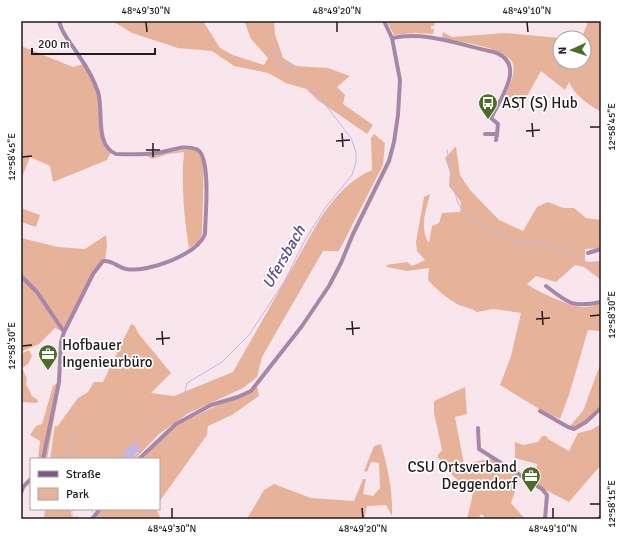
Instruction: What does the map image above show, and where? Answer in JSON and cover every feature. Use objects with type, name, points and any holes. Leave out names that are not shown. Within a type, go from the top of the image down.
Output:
[{"type":"street","points":[[43,458],[59,382],[61,342],[64,332],[93,274],[103,261],[110,260],[126,269],[154,267],[195,248],[202,241],[204,234],[206,165],[200,151],[195,148],[182,148],[148,154],[116,154],[112,152],[103,139],[98,92],[79,55],[67,40],[60,21]]},
{"type":"street","points":[[140,458],[176,424],[211,405],[238,397],[251,391],[264,371],[302,326],[329,286],[389,162],[394,142],[400,80],[392,38],[384,21]]},
{"type":"street","points":[[392,38],[404,35],[426,35],[502,54],[508,60],[511,72],[502,97],[491,118],[498,124],[496,140]]},
{"type":"street","points":[[485,134],[497,134]]},
{"type":"street","points":[[588,253],[601,249]]},
{"type":"street","points":[[21,276],[42,298],[64,332]]},
{"type":"street","points":[[546,286],[566,302],[584,306],[601,302]]},
{"type":"street","points":[[540,411],[574,429],[586,422],[601,408]]},
{"type":"street","points":[[478,428],[479,450],[542,489],[547,495],[545,519]]},
{"type":"street","points":[[21,492],[23,487],[30,480]]},
{"type":"street","points":[[92,519],[99,510]]},
{"type":"green space","points":[[203,21],[220,48],[233,55],[264,65],[268,58],[251,39],[245,21],[274,21],[275,34],[283,58],[296,66],[328,68],[350,76],[337,87],[345,95],[343,104],[373,125],[367,134],[319,101],[306,89],[286,83],[268,73],[234,66],[212,51],[178,48],[132,33],[114,22]]},
{"type":"green space","points":[[387,21],[435,21],[434,26],[431,26],[431,29],[434,29],[433,34],[414,33],[394,35]]},
{"type":"green space","points":[[588,21],[601,21],[601,112],[578,96],[569,82],[565,90],[541,71],[519,111],[514,108],[505,97],[514,68],[509,58],[493,49],[442,38],[443,32],[452,37],[505,33],[552,37],[552,70],[592,70],[592,30],[585,30]]},
{"type":"green space","points":[[21,46],[73,67],[84,64],[98,92],[103,140],[111,152],[107,160],[53,182],[50,166],[30,157],[21,180]]},
{"type":"green space","points":[[374,134],[385,143],[383,165],[339,251],[323,251],[262,357],[257,377],[243,388],[187,414],[159,434],[136,458],[133,458],[138,452],[121,458],[50,458],[55,425],[57,427],[78,398],[88,392],[94,382],[103,382],[131,324],[135,326],[138,333],[171,373],[151,393],[174,396],[233,372],[321,217],[349,184],[372,170],[371,138]]},
{"type":"green space","points":[[456,146],[460,175],[470,190],[499,220],[523,231],[537,207],[548,202],[563,208],[574,208],[586,218],[601,220],[601,248],[585,249],[585,262],[601,261],[601,280],[584,267],[575,265],[556,282],[536,276],[527,284],[538,291],[576,306],[587,307],[601,303],[601,331],[588,330],[569,395],[560,419],[541,410],[500,385],[511,356],[521,313],[494,309],[477,312],[455,303],[438,290],[428,280],[429,268],[407,271],[387,267],[386,265],[407,262],[412,266],[425,260],[417,251],[416,242],[424,197],[430,194],[424,219],[424,231],[429,243],[432,226],[439,223],[442,213],[460,212],[461,202],[449,186],[450,172],[445,158]]},
{"type":"green space","points":[[193,149],[198,152],[204,164],[202,234],[199,241],[189,248],[184,200],[184,152],[168,154],[152,159],[147,156]]},
{"type":"green space","points":[[21,208],[40,215],[36,227],[21,222]]},
{"type":"green space","points":[[106,235],[107,246],[105,260],[93,274],[64,332],[55,328],[39,344],[21,352],[21,238],[58,247],[85,249]]},
{"type":"green space","points":[[29,350],[32,356],[28,364],[22,368],[27,379],[26,384],[32,396],[38,400],[37,403],[21,402],[21,354]]},
{"type":"green space","points":[[601,362],[601,407],[586,422],[574,428],[569,427],[583,411]]},
{"type":"green space","points":[[59,382],[60,385],[47,458],[38,458],[40,441],[30,435],[36,426],[42,424],[53,386]]},
{"type":"green space","points":[[257,386],[259,396],[232,415],[208,426],[207,435],[160,501],[160,458],[143,458],[172,429],[181,423]]},
{"type":"green space","points":[[465,387],[467,414],[455,417],[464,464],[494,458],[520,477],[511,503],[525,519],[487,519],[481,514],[478,519],[467,519],[473,493],[453,476],[437,456],[442,450],[434,413],[434,401]]},
{"type":"green space","points":[[601,424],[601,465],[569,502],[534,484],[537,464],[515,458],[515,442],[523,445],[538,442],[542,436],[546,436],[548,439],[569,451],[578,433],[591,430]]},
{"type":"green space","points":[[381,444],[390,480],[392,516],[386,505],[367,506],[364,519],[247,519],[264,490],[274,484],[311,498],[354,501],[363,479],[366,479],[363,494],[373,496],[380,488],[379,463],[371,462],[367,472],[364,471],[374,446]]},
{"type":"green space","points":[[45,510],[71,510],[71,515],[74,517],[77,516],[79,519],[47,519],[47,517],[44,517]]},
{"type":"green space","points":[[102,510],[156,510],[161,519],[99,519],[95,517]]},
{"type":"shaded area","points":[[136,443],[140,448],[133,458],[122,458],[127,448]]},
{"type":"waterway","name":"Ufersbach","points":[[180,402],[183,400],[187,383],[222,362],[249,335],[284,282],[305,240],[325,208],[352,175],[356,162],[356,152],[351,138],[321,99],[295,74],[280,64],[272,47]]},
{"type":"waterway","points":[[593,98],[601,98]]},
{"type":"waterway","points":[[447,150],[456,197],[458,203],[469,219],[498,234],[519,242],[544,244],[576,254]]},
{"type":"waterway","points":[[580,257],[587,262],[601,263]]},
{"type":"waterway","name":"Ufersbach","points":[[165,412],[173,407]]},
{"type":"waterway","name":"Ufersbach","points":[[150,425],[156,419]]},
{"type":"waterway","points":[[66,458],[77,430]]},
{"type":"waterway","name":"Ufersbach","points":[[136,444],[139,438]]},
{"type":"waterway","points":[[72,510],[72,519]]},
{"type":"place","name":"AST (S) Hub","points":[[488,120]]},
{"type":"place","name":"Hofbauer Ingenieurbüro","points":[[48,371]]},
{"type":"place","name":"CSU Ortsverband Deggendorf","points":[[531,493]]}]
